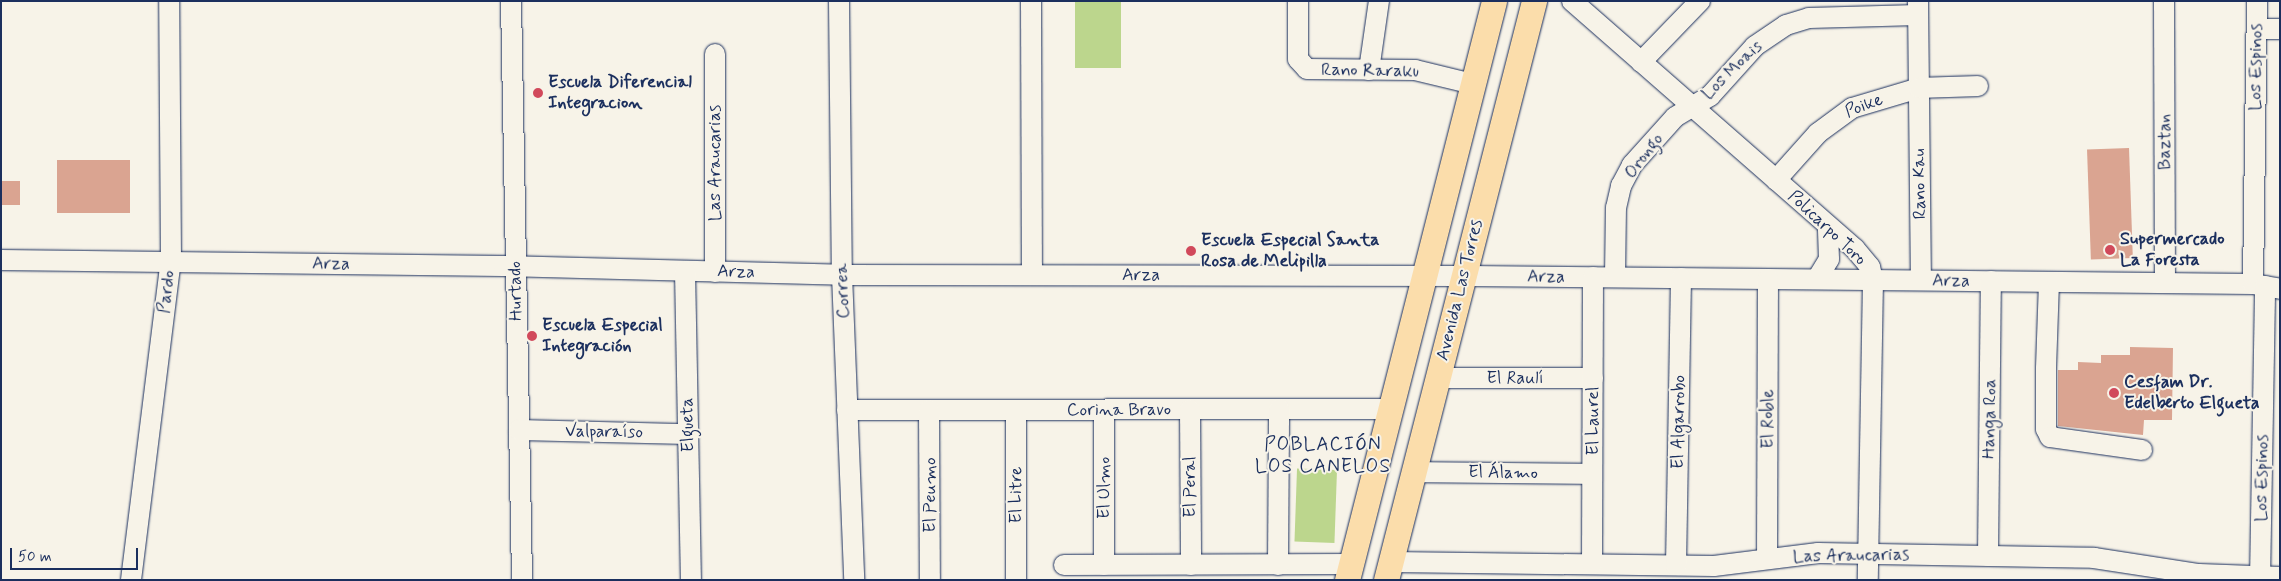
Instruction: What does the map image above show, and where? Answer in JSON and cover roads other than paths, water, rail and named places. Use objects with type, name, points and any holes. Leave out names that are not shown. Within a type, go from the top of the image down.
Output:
[{"type":"main road","points":[[1349,572],[1494,1]]},
{"type":"main road","name":"Avenida Las Torres","points":[[1388,571],[1534,1]]},
{"type":"street","name":"Pardo","points":[[130,580],[171,261],[169,1]]},
{"type":"street","name":"Hurtado","points":[[511,1],[522,580]]},
{"type":"street","name":"Correa","points":[[839,1],[842,275],[854,580]]},
{"type":"street","points":[[1031,1],[1032,275]]},
{"type":"street","name":"Rano Raraku","points":[[1298,1],[1297,55],[1302,66],[1313,70],[1415,70],[1473,84]]},
{"type":"street","points":[[1369,70],[1379,1]]},
{"type":"street","name":"Policarpo Toro","points":[[1572,1],[1864,258],[1873,280],[1868,580]]},
{"type":"street","points":[[1641,62],[1700,1]]},
{"type":"street","name":"Baztan","points":[[2164,1],[2165,283]]},
{"type":"street","name":"Los Espinos","points":[[2257,1],[2256,29],[2266,286],[2267,578]]},
{"type":"street","points":[[1918,8],[1919,88]]},
{"type":"street","name":"Los Moais","points":[[1692,106],[1710,96],[1755,46],[1786,25],[1821,16],[1918,8]]},
{"type":"street","points":[[2256,29],[2280,30]]},
{"type":"street","name":"Las Araucarias","points":[[715,54],[715,272]]},
{"type":"street","name":"Poike","points":[[1776,180],[1818,133],[1842,114],[1919,88],[1978,86]]},
{"type":"street","name":"Rano Kau","points":[[1919,88],[1921,280]]},
{"type":"street","name":"Orongo","points":[[1615,277],[1616,208],[1626,175],[1639,155],[1675,117],[1692,106]]},
{"type":"street","points":[[1817,279],[1829,259],[1828,226]]},
{"type":"street","name":"Arza","points":[[1,260],[516,267],[842,275],[1615,277],[2165,283],[2266,286]]},
{"type":"street","name":"Elgueta","points":[[685,271],[691,580]]},
{"type":"street","name":"El Laurel","points":[[1593,277],[1592,474],[1604,569]]},
{"type":"street","name":"El Algarrobo","points":[[1676,565],[1681,278]]},
{"type":"street","name":"El Roble","points":[[1767,559],[1768,279]]},
{"type":"street","name":"Hanga Roa","points":[[1988,556],[1991,281]]},
{"type":"street","points":[[2049,282],[2046,429],[2050,437],[2142,450]]},
{"type":"street","name":"El Raulí","points":[[1438,378],[1593,378]]},
{"type":"street","points":[[1278,565],[1279,409]]},
{"type":"street","name":"Corina Bravo","points":[[847,410],[1390,409]]},
{"type":"street","name":"El Peumo","points":[[930,410],[930,580]]},
{"type":"street","name":"El Litre","points":[[1016,410],[1016,580]]},
{"type":"street","name":"El Ulmo","points":[[1104,410],[1104,565]]},
{"type":"street","name":"El Peral","points":[[1190,410],[1191,565]]},
{"type":"street","name":"Valparaíso","points":[[519,430],[688,434]]},
{"type":"street","name":"El Álamo","points":[[1414,472],[1592,474]]},
{"type":"street","name":"Las Araucarias","points":[[1388,571],[1522,572],[1676,565],[1697,573],[1767,559],[1818,553],[2094,558],[2198,574],[2267,578]]},
{"type":"street","points":[[1064,565],[1278,565],[1349,572]]},
{"type":"place","name":"Escuela Diferencial Integracion","points":[[538,93]]},
{"type":"place","name":"Supermercado La Foresta","points":[[2110,250]]},
{"type":"place","name":"Escuela Especial Santa Rosa de Melipilla","points":[[1191,251]]},
{"type":"place","name":"Escuela Especial Integración","points":[[532,336]]},
{"type":"place","name":"Cesfam Dr. Edelberto Elgueta","points":[[2114,393]]},
{"type":"district","name":"POBLACIÓN LOS CANELOS","points":[[1323,456]]}]
